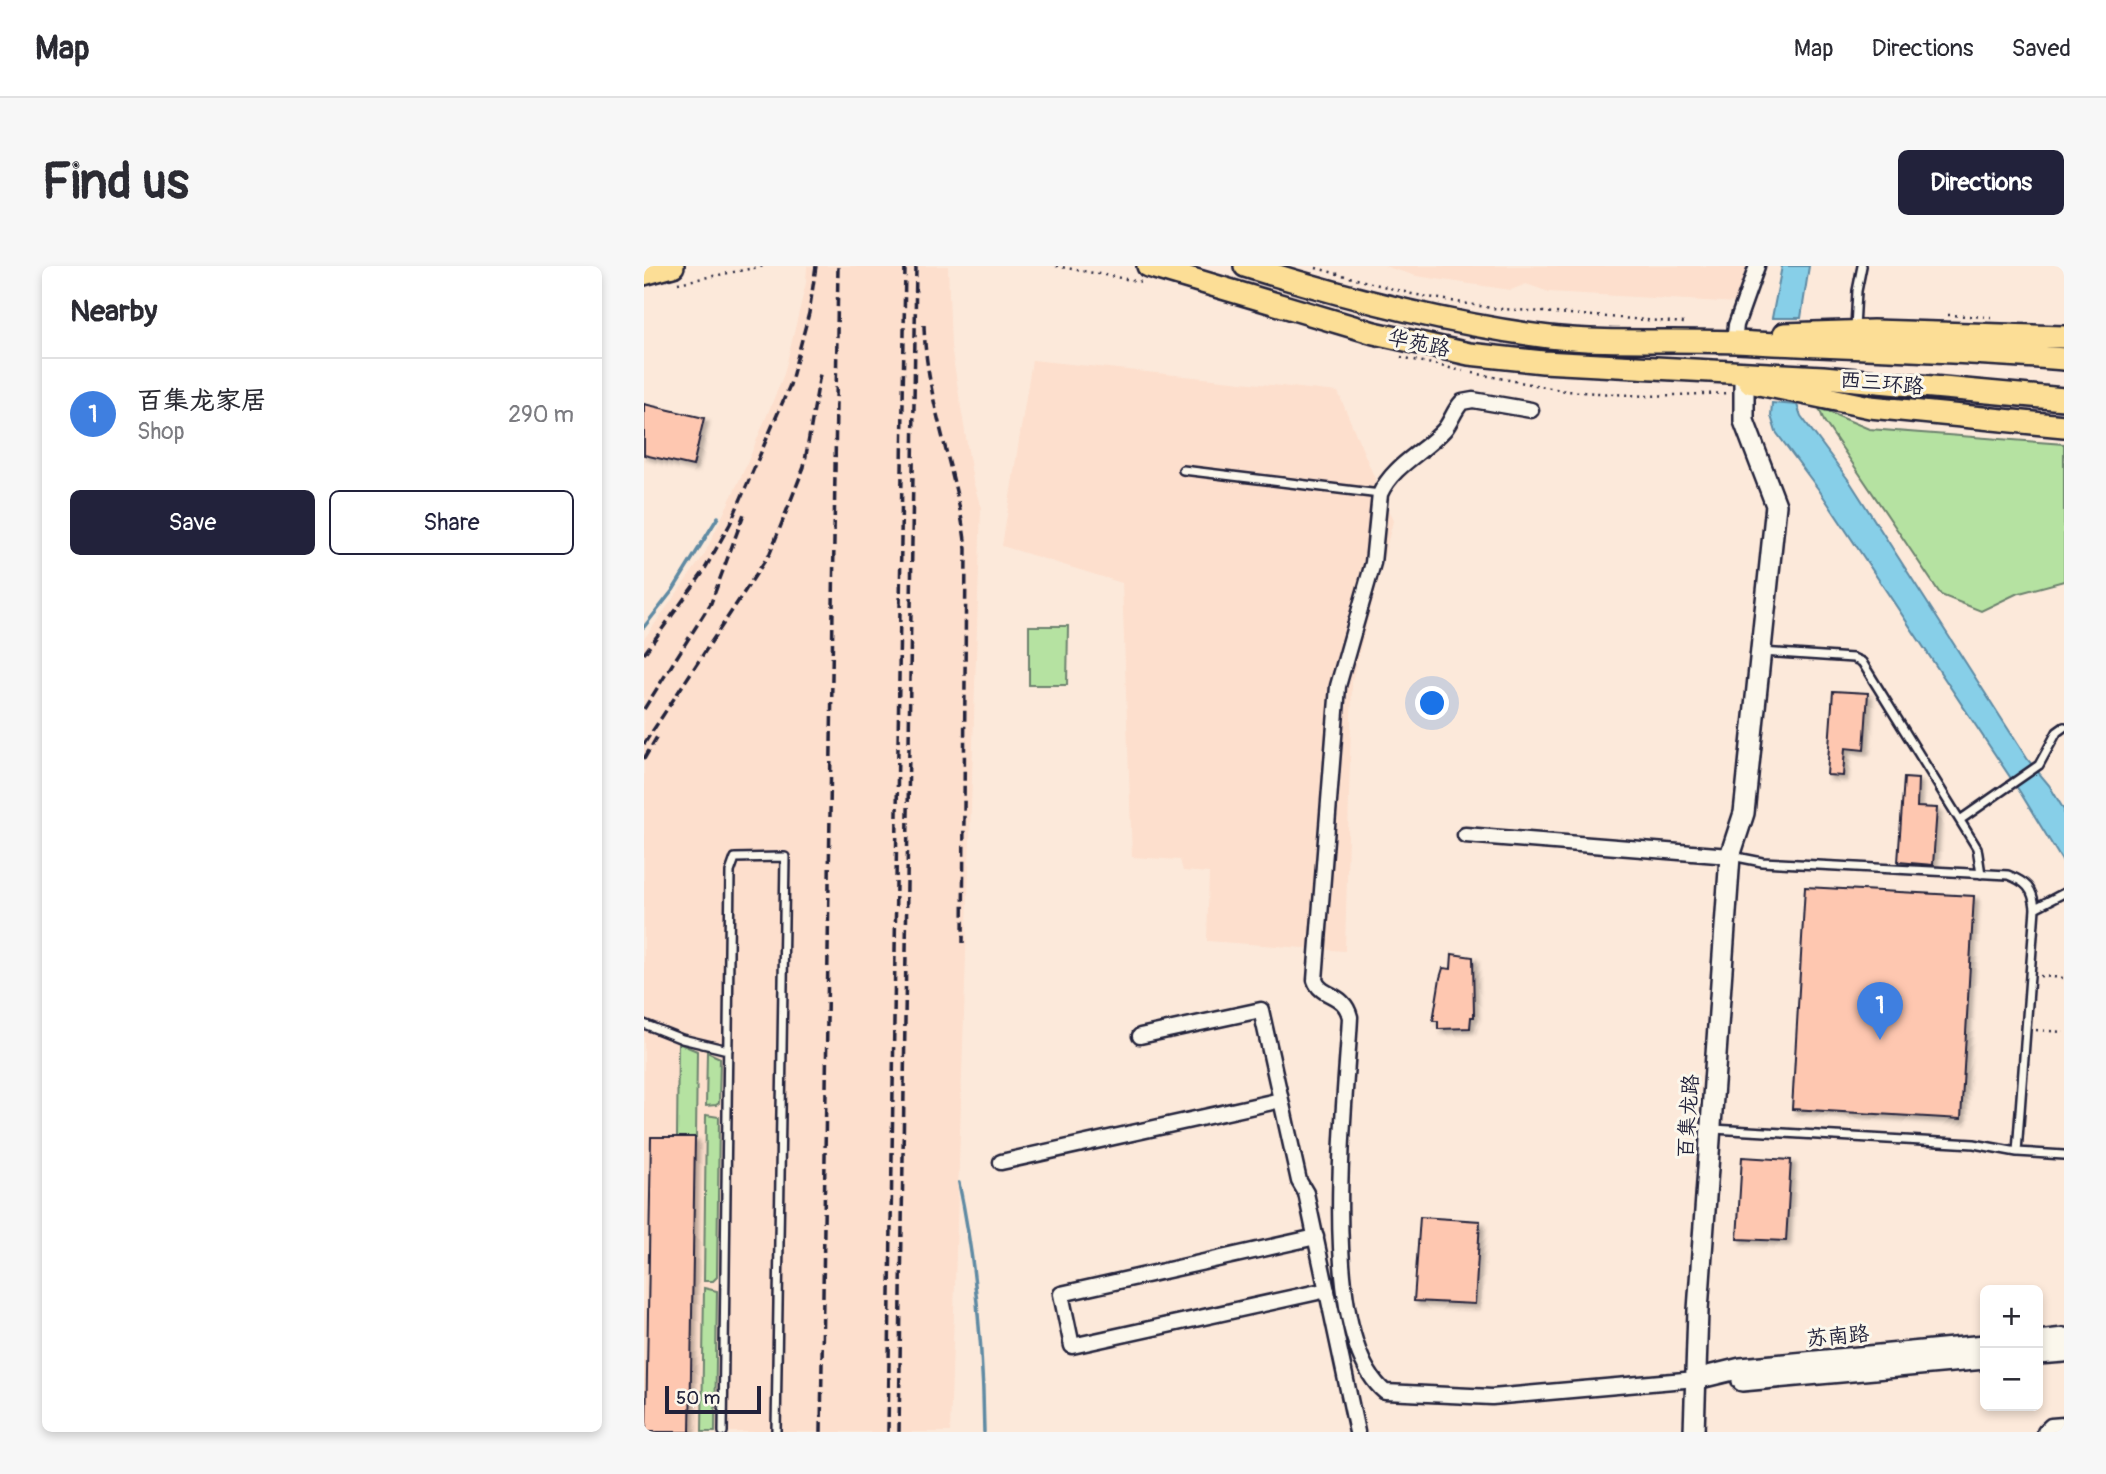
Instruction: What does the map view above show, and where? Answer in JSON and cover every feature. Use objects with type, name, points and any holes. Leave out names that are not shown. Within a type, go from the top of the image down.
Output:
[{"type":"main road","name":"华苑路","points":[[1148,266],[1374,334],[1469,354],[1542,362],[1699,370],[1744,377]]},
{"type":"main road","name":"华苑路","points":[[1245,266],[1383,305],[1476,326],[1551,337],[1626,342],[1734,342]]},
{"type":"main road","points":[[644,274],[672,276]]},
{"type":"main road","points":[[1734,342],[1780,334],[1855,332],[2064,337]]},
{"type":"main road","name":"西三环路","points":[[1734,342],[2064,359]]},
{"type":"main road","points":[[1744,377],[1777,390],[1870,407],[2064,426]]},
{"type":"main road","name":"西三环路","points":[[1744,377],[2064,399]]},
{"type":"street","points":[[1734,342],[1736,325],[1757,266]]},
{"type":"street","name":"百集龙路","points":[[1696,1379],[1710,1129],[1730,856],[1744,813],[1776,505],[1744,421],[1744,377]]},
{"type":"street","points":[[1531,410],[1473,400],[1462,402],[1444,429],[1394,472],[1380,494],[1373,562],[1338,686],[1315,980],[1321,989],[1344,1002],[1350,1017],[1340,1258],[1364,1367],[1385,1392],[1414,1396],[1492,1397],[1696,1379],[1693,1432]]},
{"type":"street","points":[[1465,835],[1730,856]]},
{"type":"street","points":[[1140,1036],[1261,1010],[1315,1237],[1357,1432]]},
{"type":"street","points":[[1001,1162],[1281,1100]]},
{"type":"street","points":[[1315,1237],[1061,1294],[1072,1346],[1327,1290]]},
{"type":"street","points":[[2043,1341],[2064,1339]]},
{"type":"street","name":"苏南路","points":[[1696,1379],[1741,1368],[1980,1345]]},
{"type":"street","points":[[2043,1354],[2064,1352]]},
{"type":"street","name":"苏南路","points":[[1696,1379],[1742,1381],[1980,1359]]},
{"type":"street","points":[[2045,1432],[2051,1426],[2064,1425]]},
{"type":"lane","points":[[1855,332],[1857,291],[1862,266]]},
{"type":"lane","points":[[1183,470],[1380,494]]},
{"type":"lane","points":[[1761,652],[1853,658],[1862,662],[1977,848],[1981,874]]},
{"type":"lane","points":[[1960,820],[2039,765],[2057,732],[2064,727]]},
{"type":"lane","points":[[1730,856],[1762,862],[2008,875],[2024,881],[2034,892],[2035,908],[2017,1152]]},
{"type":"lane","points":[[723,1432],[730,872],[735,858],[785,857],[776,1432]]},
{"type":"lane","points":[[2035,908],[2064,893]]},
{"type":"lane","points":[[644,1024],[682,1039],[728,1050]]},
{"type":"lane","points":[[1710,1129],[1974,1144],[2017,1152],[2064,1155]]},
{"type":"path","points":[[672,276],[710,274],[764,266]]},
{"type":"path","points":[[1307,266],[1412,293],[1491,308],[1696,323]]},
{"type":"path","points":[[1941,315],[1995,317]]},
{"type":"path","points":[[2030,976],[2064,978]]},
{"type":"path","points":[[2026,1030],[2064,1032]]},
{"type":"shaded area","points":[[807,266],[948,266],[951,346],[973,481],[981,508],[950,1432],[644,1432],[644,639],[704,555],[746,466],[784,374],[806,283]]},
{"type":"shaded area","points":[[1384,266],[1753,266],[1739,303],[1549,292],[1526,284],[1511,290],[1416,276]]},
{"type":"shaded area","points":[[1032,360],[1338,392],[1393,521],[1352,681],[1345,951],[1207,941],[1209,873],[1183,871],[1180,860],[1132,857],[1122,583],[1002,546]]},
{"type":"green space","points":[[1819,408],[1869,429],[2064,444],[2064,581],[2016,594],[1981,611],[1941,595],[1824,421]]},
{"type":"green space","points":[[1029,626],[1068,626],[1067,685],[1029,685]]},
{"type":"green space","points":[[678,1043],[697,1051],[696,1137],[677,1137]]},
{"type":"green space","points":[[707,1052],[720,1058],[719,1103],[706,1106]]},
{"type":"green space","points":[[706,1115],[719,1117],[717,1277],[713,1281],[704,1281]]},
{"type":"green space","points":[[704,1288],[717,1291],[715,1432],[702,1432]]},
{"type":"water","points":[[1782,266],[1809,266],[1801,318],[1772,318]]},
{"type":"water","points":[[1772,403],[1797,405],[1801,416],[1850,482],[2028,760],[2049,785],[2064,810],[2064,864],[2020,792],[1819,490],[1776,432],[1771,416]]},
{"type":"building","points":[[644,404],[704,418],[693,466],[644,455]]},
{"type":"building","points":[[1833,691],[1868,693],[1864,750],[1845,748],[1843,776],[1827,775]]},
{"type":"building","points":[[1904,778],[1918,779],[1917,807],[1937,808],[1933,865],[1898,862]]},
{"type":"building","points":[[1805,887],[1974,896],[1961,1119],[1792,1109]]},
{"type":"building","points":[[1452,954],[1473,957],[1474,1017],[1471,1017],[1470,1028],[1438,1029],[1438,1021],[1433,1021],[1440,978],[1443,968],[1451,969]]},
{"type":"building","points":[[651,1137],[695,1137],[690,1432],[646,1432]]},
{"type":"building","points":[[1742,1157],[1791,1160],[1786,1241],[1737,1239]]},
{"type":"building","points":[[1420,1217],[1480,1221],[1475,1304],[1414,1301]]},
{"type":"waterway","points":[[644,627],[673,590],[718,517]]},
{"type":"waterway","points":[[959,1183],[978,1307],[984,1432]]},
{"type":"railway","points":[[644,654],[702,574],[730,524],[790,385],[809,313],[816,266]]},
{"type":"railway","points":[[821,1432],[838,266]]},
{"type":"railway","points":[[888,1432],[905,266]]},
{"type":"railway","points":[[899,1432],[916,266]]},
{"type":"railway","points":[[924,325],[930,382],[966,549],[963,943]]},
{"type":"railway","points":[[644,744],[770,553],[804,467],[820,374]]},
{"type":"railway","points":[[644,709],[711,603],[745,511]]},
{"type":"railway","points":[[644,759],[658,735]]},
{"type":"place","name":"百集龙家居","points":[[1880,1040]]}]
